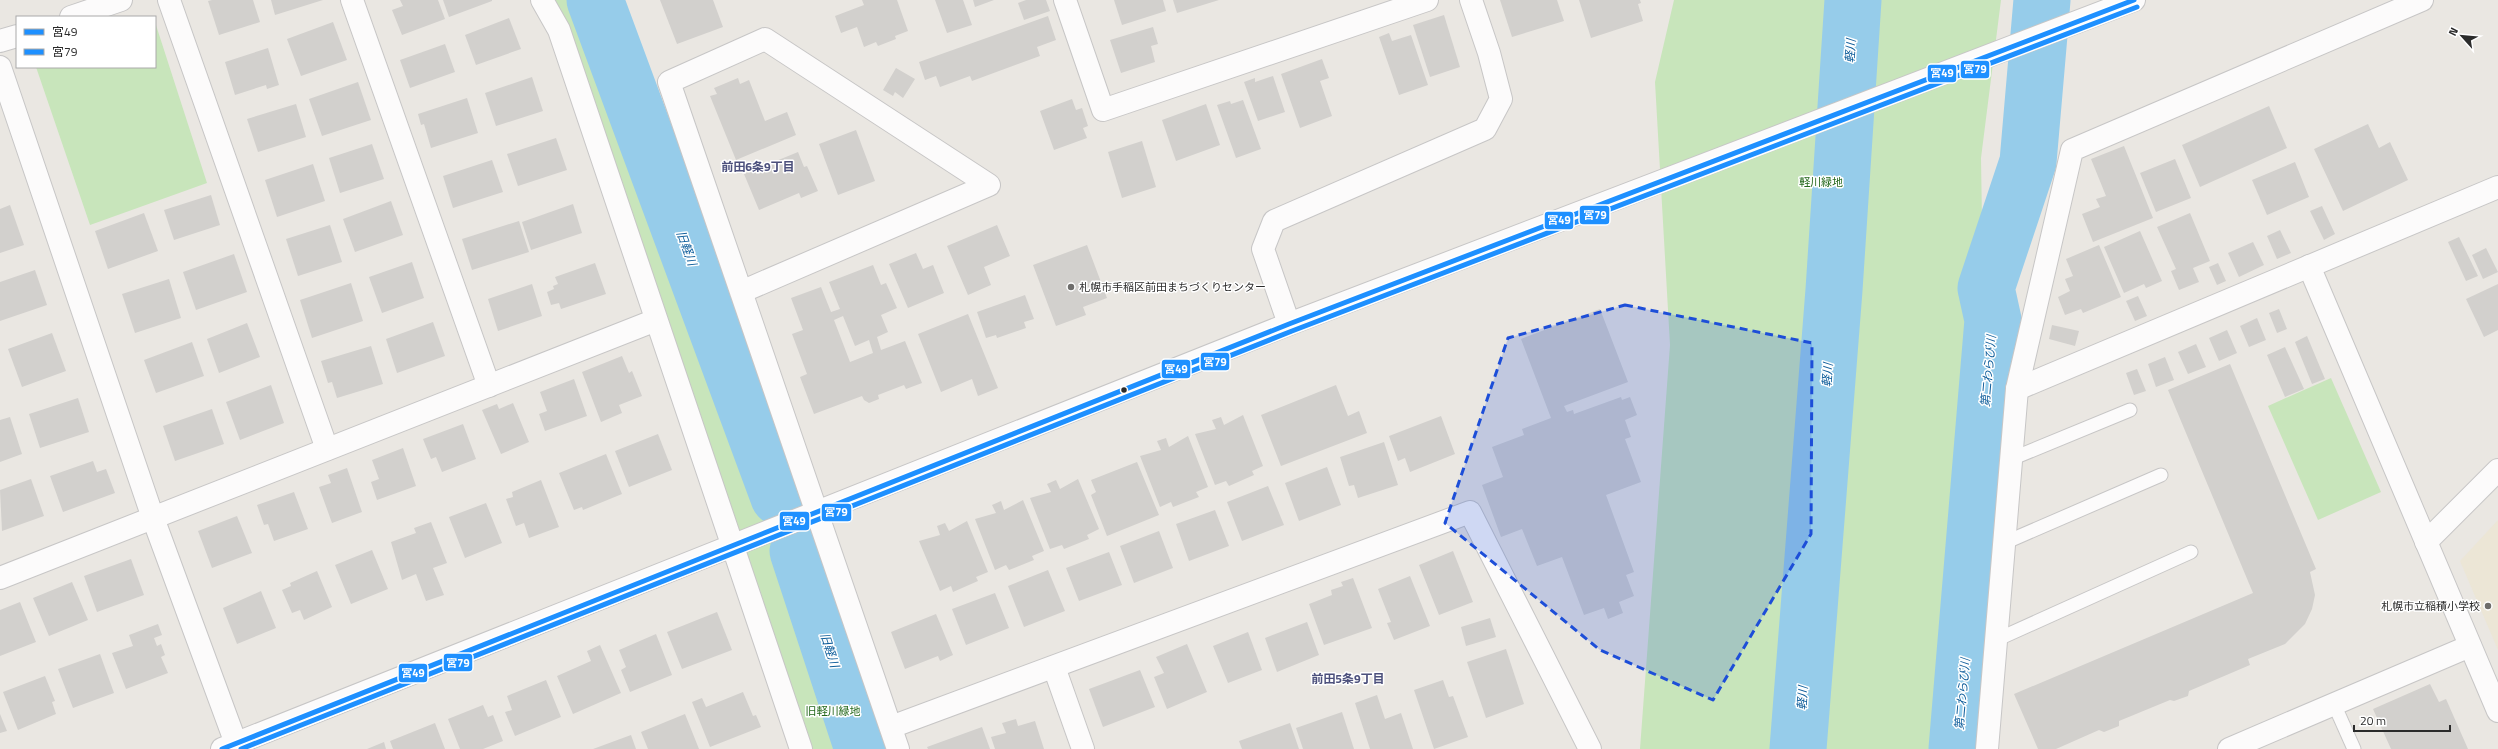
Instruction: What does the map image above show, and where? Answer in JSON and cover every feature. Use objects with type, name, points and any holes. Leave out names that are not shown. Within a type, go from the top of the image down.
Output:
[{"type":"street","points":[[74,16],[121,0]]},
{"type":"street","points":[[169,0],[327,449]]},
{"type":"street","points":[[352,0],[489,386]]},
{"type":"street","points":[[542,0],[559,30],[801,749]]},
{"type":"street","points":[[1065,0],[1103,110],[1427,0]]},
{"type":"street","points":[[1289,324],[1263,249],[1274,221],[1485,129],[1501,99],[1489,53],[1471,0]]},
{"type":"street","points":[[0,66],[232,747],[1289,324],[2134,0]]},
{"type":"street","points":[[1987,749],[2017,389],[2072,150],[2422,0]]},
{"type":"street","points":[[0,41],[16,36]]},
{"type":"street","points":[[741,292],[989,185],[765,39],[669,82],[816,513],[898,749]]},
{"type":"street","points":[[2017,389],[2498,187]]},
{"type":"street","points":[[2310,266],[2498,711]]},
{"type":"street","points":[[0,578],[656,320]]},
{"type":"street","points":[[2426,542],[2498,470]]},
{"type":"street","points":[[891,727],[1470,512],[1585,748]]},
{"type":"street","points":[[2228,749],[2470,646]]},
{"type":"street","points":[[1054,667],[1083,749]]},
{"type":"lane","points":[[2011,459],[2130,410]]},
{"type":"lane","points":[[2004,542],[2161,475]]},
{"type":"lane","points":[[1996,640],[2191,552]]},
{"type":"lane","points":[[2334,704],[2354,749]]},
{"type":"highlighted area","points":[[1625,305],[1812,343],[1811,534],[1713,700],[1600,650],[1445,523],[1508,338]]},
{"type":"shaded area","name":"札幌市立稲積小学校","points":[[2498,520],[2498,650],[2460,561]]},
{"type":"green space","name":"旧軽川緑地","points":[[552,0],[620,0],[884,749],[809,749]]},
{"type":"green space","name":"軽川緑地","points":[[1674,0],[2001,0],[1981,158],[1985,411],[1957,749],[1640,749],[1670,345],[1655,82]]},
{"type":"green space","points":[[156,25],[207,183],[90,225],[36,68],[156,68]]},
{"type":"green space","points":[[2331,378],[2381,492],[2318,520],[2268,406]]},
{"type":"building","points":[[253,0],[260,22],[219,35],[208,1]]},
{"type":"building","points":[[271,0],[323,0],[275,15]]},
{"type":"building","points":[[400,0],[438,0],[445,19],[402,35],[392,10],[403,6]]},
{"type":"building","points":[[443,0],[492,0],[492,1],[449,17]]},
{"type":"building","points":[[660,0],[713,0],[723,27],[677,44]]},
{"type":"building","points":[[862,0],[897,0],[908,31],[895,36],[896,39],[878,46],[876,42],[864,47],[857,27],[841,33],[835,16],[864,5]]},
{"type":"building","points":[[935,0],[963,0],[972,25],[947,33]]},
{"type":"building","points":[[973,0],[994,0],[975,7]]},
{"type":"building","points":[[1026,0],[1046,0],[1050,11],[1024,20],[1018,3]]},
{"type":"building","points":[[1114,0],[1163,0],[1166,11],[1122,25]]},
{"type":"building","points":[[1173,0],[1219,0],[1177,13]]},
{"type":"building","points":[[1500,0],[1557,0],[1564,21],[1512,37]]},
{"type":"building","points":[[1579,0],[1640,0],[1641,3],[1638,4],[1643,21],[1591,38]]},
{"type":"building","points":[[1444,15],[1460,67],[1430,77],[1413,25]]},
{"type":"building","points":[[1048,16],[1056,40],[1037,47],[1040,56],[972,81],[970,76],[940,87],[936,76],[925,80],[919,62]]},
{"type":"building","points":[[509,18],[521,49],[476,65],[465,35]]},
{"type":"building","points":[[333,22],[347,60],[301,76],[287,39]]},
{"type":"building","points":[[1153,27],[1158,44],[1151,46],[1155,62],[1121,73],[1110,40]]},
{"type":"building","points":[[1389,33],[1392,41],[1411,35],[1428,85],[1399,95],[1379,37]]},
{"type":"building","points":[[445,44],[455,72],[410,88],[400,60]]},
{"type":"building","points":[[268,48],[279,85],[267,89],[266,85],[235,95],[225,62]]},
{"type":"building","points":[[1322,59],[1329,78],[1320,81],[1332,116],[1300,128],[1281,74]]},
{"type":"building","points":[[896,68],[915,79],[903,98],[895,92],[893,96],[883,90]]},
{"type":"building","points":[[1273,76],[1285,112],[1258,121],[1244,82],[1255,78],[1255,82]]},
{"type":"building","points":[[532,77],[543,111],[496,126],[485,93]]},
{"type":"building","points":[[738,78],[740,84],[749,80],[765,121],[787,112],[796,135],[736,160],[710,96],[717,94],[714,88]]},
{"type":"building","points":[[358,82],[371,120],[322,136],[309,99]]},
{"type":"building","points":[[467,98],[478,133],[431,148],[424,124],[421,125],[418,114]]},
{"type":"building","points":[[1072,99],[1076,110],[1082,108],[1088,126],[1083,128],[1087,138],[1054,150],[1040,111]]},
{"type":"building","points":[[1243,100],[1261,149],[1236,158],[1217,105],[1230,101],[1231,104]]},
{"type":"building","points":[[296,104],[306,137],[258,152],[247,119]]},
{"type":"building","points":[[1206,104],[1220,145],[1176,161],[1162,120]]},
{"type":"building","points":[[2269,106],[2287,148],[2200,187],[2182,145]]},
{"type":"building","points":[[2368,124],[2379,148],[2390,142],[2408,180],[2343,211],[2314,149]]},
{"type":"building","points":[[856,130],[875,181],[838,195],[819,144]]},
{"type":"building","points":[[556,138],[567,170],[518,186],[507,154]]},
{"type":"building","points":[[1142,141],[1156,187],[1122,198],[1108,152]]},
{"type":"building","points":[[372,144],[384,179],[340,193],[329,158]]},
{"type":"building","points":[[2124,146],[2153,218],[2093,242],[2082,214],[2100,207],[2096,199],[2106,196],[2091,159]]},
{"type":"building","points":[[798,152],[804,167],[807,166],[818,191],[801,198],[799,193],[759,210],[744,174]]},
{"type":"building","points":[[2175,159],[2191,198],[2156,212],[2140,173]]},
{"type":"building","points":[[492,160],[503,192],[453,208],[443,176]]},
{"type":"building","points":[[2295,162],[2309,197],[2267,215],[2252,180]]},
{"type":"building","points":[[313,164],[325,201],[277,217],[265,180]]},
{"type":"building","points":[[211,195],[220,225],[174,240],[164,210]]},
{"type":"building","points":[[391,201],[403,235],[355,252],[343,219]]},
{"type":"building","points":[[573,204],[582,233],[531,250],[522,222]]},
{"type":"building","points":[[10,205],[24,245],[0,253],[0,209]]},
{"type":"building","points":[[2322,206],[2335,234],[2324,240],[2310,211]]},
{"type":"building","points":[[144,213],[158,251],[108,269],[95,231]]},
{"type":"building","points":[[2190,213],[2210,261],[2193,268],[2199,282],[2179,290],[2171,271],[2176,269],[2157,227]]},
{"type":"building","points":[[519,221],[529,252],[472,270],[462,239]]},
{"type":"building","points":[[330,225],[342,262],[298,276],[286,239]]},
{"type":"building","points":[[997,225],[1010,256],[984,267],[991,285],[968,295],[947,246]]},
{"type":"building","points":[[2280,230],[2291,253],[2277,259],[2267,236]]},
{"type":"building","points":[[2140,231],[2162,281],[2146,288],[2144,284],[2124,293],[2104,247]]},
{"type":"building","points":[[2459,237],[2478,276],[2466,281],[2448,242]]},
{"type":"building","points":[[2253,242],[2264,265],[2239,277],[2228,253]]},
{"type":"building","points":[[1087,245],[1107,298],[1083,307],[1086,315],[1056,326],[1033,265]]},
{"type":"building","points":[[2099,245],[2121,297],[2083,313],[2081,309],[2065,315],[2058,297],[2070,291],[2065,279],[2073,276],[2066,259]]},
{"type":"building","points":[[2486,248],[2498,272],[2483,279],[2472,255]]},
{"type":"building","points":[[916,253],[923,269],[933,265],[944,293],[908,308],[889,264]]},
{"type":"building","points":[[234,254],[247,292],[196,310],[183,272]]},
{"type":"building","points":[[412,262],[424,298],[382,313],[369,277]]},
{"type":"building","points":[[595,263],[606,294],[561,309],[559,303],[551,305],[547,292],[554,289],[553,286],[558,284],[555,277]]},
{"type":"building","points":[[2218,263],[2226,281],[2217,285],[2209,267]]},
{"type":"building","points":[[873,265],[881,285],[886,283],[897,308],[881,315],[888,332],[877,337],[881,350],[905,341],[922,383],[906,389],[904,385],[878,395],[879,399],[869,403],[864,400],[862,396],[814,414],[800,377],[807,374],[792,334],[803,330],[791,298],[821,287],[831,312],[840,309],[829,282]],"holes":[[[843,316],[855,346],[869,340],[873,353],[850,362],[834,320]]]},
{"type":"building","points":[[35,270],[47,305],[0,321],[0,282]]},
{"type":"building","points":[[169,279],[181,318],[135,333],[122,294]]},
{"type":"building","points":[[351,283],[363,321],[312,338],[300,300]]},
{"type":"building","points":[[532,284],[542,316],[498,331],[488,299]]},
{"type":"building","points":[[2498,284],[2498,330],[2484,337],[2466,299]]},
{"type":"building","points":[[1025,295],[1034,319],[1024,322],[1026,328],[997,338],[996,335],[986,338],[977,312]]},
{"type":"building","points":[[2138,296],[2147,316],[2135,321],[2126,301]]},
{"type":"building","points":[[1600,309],[1628,382],[1564,406],[1567,412],[1573,410],[1574,414],[1621,397],[1622,400],[1630,397],[1637,415],[1625,420],[1631,437],[1625,439],[1641,482],[1606,495],[1634,572],[1626,575],[1634,596],[1619,602],[1623,613],[1608,619],[1604,608],[1584,615],[1562,557],[1537,566],[1522,529],[1501,537],[1482,485],[1503,477],[1492,447],[1524,435],[1522,429],[1551,418],[1521,339]]},
{"type":"building","points":[[2279,309],[2287,329],[2277,333],[2269,313]]},
{"type":"building","points":[[968,314],[998,388],[978,396],[972,379],[941,392],[918,334]]},
{"type":"building","points":[[2257,318],[2266,340],[2249,347],[2240,326]]},
{"type":"building","points":[[433,322],[445,356],[397,373],[386,339]]},
{"type":"building","points":[[247,323],[260,357],[219,373],[207,339]]},
{"type":"building","points":[[2052,325],[2079,331],[2075,346],[2049,339]]},
{"type":"building","points":[[2227,330],[2237,353],[2219,361],[2209,338]]},
{"type":"building","points":[[52,333],[66,371],[22,387],[8,349]]},
{"type":"building","points":[[2307,336],[2325,379],[2312,384],[2295,342]]},
{"type":"building","points":[[192,342],[204,376],[156,393],[144,360]]},
{"type":"building","points":[[2196,344],[2206,367],[2188,374],[2178,352]]},
{"type":"building","points":[[371,346],[383,384],[337,398],[332,382],[328,383],[321,361]]},
{"type":"building","points":[[2285,347],[2304,389],[2285,397],[2267,355]]},
{"type":"building","points":[[622,356],[629,373],[632,371],[642,396],[619,405],[622,413],[601,422],[582,372]]},
{"type":"building","points":[[2165,357],[2174,380],[2156,387],[2148,364]]},
{"type":"building","points":[[2230,364],[2316,569],[2310,572],[2315,595],[2312,609],[2305,624],[2285,644],[2248,659],[2250,665],[2189,691],[2188,696],[2174,701],[2170,700],[2119,721],[2119,726],[2104,732],[2099,730],[2056,749],[2038,749],[2014,694],[2253,593],[2168,390]]},
{"type":"building","points":[[2137,369],[2146,391],[2134,395],[2126,373]]},
{"type":"building","points":[[574,379],[587,416],[545,431],[539,414],[547,411],[540,392]]},
{"type":"building","points":[[271,385],[284,423],[240,440],[226,402]]},
{"type":"building","points":[[1336,385],[1348,416],[1359,411],[1367,433],[1281,466],[1261,415]]},
{"type":"building","points":[[78,398],[89,432],[40,448],[29,414]]},
{"type":"building","points":[[513,403],[529,442],[501,454],[482,410],[497,404],[499,409]]},
{"type":"building","points":[[212,409],[224,444],[175,461],[163,426]]},
{"type":"building","points":[[1243,415],[1263,466],[1252,471],[1254,475],[1229,486],[1226,481],[1215,485],[1195,434],[1216,429],[1212,420],[1221,417],[1224,425]]},
{"type":"building","points":[[1441,416],[1455,454],[1410,472],[1405,458],[1398,461],[1389,436]]},
{"type":"building","points":[[10,417],[22,454],[0,462],[0,420]]},
{"type":"building","points":[[463,424],[476,459],[442,472],[436,457],[431,459],[423,439]]},
{"type":"building","points":[[658,434],[672,470],[629,487],[615,451]]},
{"type":"building","points":[[1188,436],[1208,487],[1196,492],[1199,497],[1173,507],[1171,502],[1160,507],[1140,456],[1161,450],[1157,441],[1166,438],[1169,447]]},
{"type":"building","points":[[1384,442],[1398,485],[1358,498],[1354,485],[1349,486],[1340,457]]},
{"type":"building","points":[[403,448],[416,486],[377,500],[371,482],[379,479],[372,460]]},
{"type":"building","points":[[606,454],[622,494],[583,510],[582,507],[574,510],[559,473]]},
{"type":"building","points":[[93,461],[97,472],[106,469],[115,493],[63,512],[50,476]]},
{"type":"building","points":[[1137,462],[1159,515],[1107,536],[1091,495],[1096,492],[1091,480]]},
{"type":"building","points":[[1327,467],[1341,505],[1299,521],[1285,483]]},
{"type":"building","points":[[347,468],[362,512],[332,523],[319,487],[331,483],[328,475]]},
{"type":"building","points":[[31,479],[44,516],[2,531],[0,490]]},
{"type":"building","points":[[1078,479],[1099,529],[1087,535],[1089,539],[1064,549],[1062,545],[1050,549],[1030,498],[1051,492],[1047,484],[1056,480],[1060,489]]},
{"type":"building","points":[[541,480],[559,527],[529,538],[524,523],[516,526],[506,499],[513,497],[512,492]]},
{"type":"building","points":[[1268,486],[1284,525],[1242,541],[1227,502]]},
{"type":"building","points":[[294,492],[308,529],[274,541],[268,524],[264,525],[257,505]]},
{"type":"building","points":[[1023,500],[1044,551],[1032,556],[1034,560],[1009,570],[1006,565],[995,570],[975,519],[996,513],[992,505],[1001,501],[1004,510]]},
{"type":"building","points":[[486,503],[502,543],[465,558],[449,517]]},
{"type":"building","points":[[1215,510],[1229,546],[1189,561],[1176,524]]},
{"type":"building","points":[[237,516],[252,553],[212,568],[198,531]]},
{"type":"building","points":[[967,521],[988,572],[976,577],[978,581],[953,592],[951,586],[940,591],[919,541],[940,535],[937,526],[945,523],[949,531]]},
{"type":"building","points":[[431,522],[447,563],[433,568],[444,595],[426,601],[416,574],[402,580],[391,542],[416,533],[414,528]]},
{"type":"building","points":[[1159,531],[1173,568],[1134,583],[1120,546]]},
{"type":"building","points":[[372,550],[388,589],[351,604],[335,565]]},
{"type":"building","points":[[1453,551],[1473,602],[1439,615],[1419,565]]},
{"type":"building","points":[[1109,552],[1122,585],[1079,601],[1066,568]]},
{"type":"building","points":[[131,559],[144,595],[97,612],[84,576]]},
{"type":"building","points":[[1048,570],[1065,611],[1024,627],[1008,586]]},
{"type":"building","points":[[317,571],[332,607],[304,620],[300,610],[292,613],[282,590],[291,586],[290,583]]},
{"type":"building","points":[[1410,576],[1430,626],[1394,640],[1387,623],[1391,622],[1378,589]]},
{"type":"building","points":[[1353,578],[1372,628],[1324,645],[1309,604],[1332,595],[1331,590],[1343,586],[1341,582]]},
{"type":"building","points":[[72,582],[88,620],[49,636],[33,598]]},
{"type":"building","points":[[261,591],[276,628],[237,644],[223,608]]},
{"type":"building","points":[[995,593],[1009,628],[966,645],[952,609]]},
{"type":"building","points":[[20,602],[36,642],[0,656],[0,610]]},
{"type":"building","points":[[717,612],[732,650],[682,669],[667,632]]},
{"type":"building","points":[[936,614],[953,655],[940,661],[938,656],[905,669],[891,632]]},
{"type":"building","points":[[1490,618],[1496,637],[1466,646],[1461,627]]},
{"type":"building","points":[[1307,622],[1319,655],[1277,672],[1265,638]]},
{"type":"building","points":[[158,624],[162,635],[154,638],[157,646],[161,644],[165,655],[161,657],[168,673],[126,689],[112,653],[133,646],[129,635]]},
{"type":"building","points":[[1248,632],[1262,670],[1228,683],[1213,646]]},
{"type":"building","points":[[656,634],[672,675],[630,692],[621,670],[626,667],[619,650]]},
{"type":"building","points":[[1187,644],[1207,692],[1167,709],[1154,677],[1164,673],[1156,657]]},
{"type":"building","points":[[600,645],[621,693],[573,714],[557,676],[591,661],[587,651]]},
{"type":"building","points":[[1506,649],[1524,704],[1486,718],[1467,662]]},
{"type":"building","points":[[100,654],[114,693],[73,708],[58,669]]},
{"type":"building","points":[[1140,670],[1155,707],[1103,727],[1089,689]]},
{"type":"building","points":[[45,676],[55,701],[52,702],[56,714],[18,730],[3,692]]},
{"type":"building","points":[[546,680],[561,717],[515,736],[505,712],[512,710],[507,696]]},
{"type":"building","points":[[1443,680],[1449,697],[1453,696],[1468,737],[1434,749],[1414,690]]},
{"type":"building","points":[[2430,684],[2439,702],[2446,699],[2468,749],[2391,749],[2373,709]]},
{"type":"building","points":[[743,692],[753,716],[756,715],[761,727],[710,747],[692,702],[702,698],[706,707]]},
{"type":"building","points":[[1377,695],[1385,719],[1401,713],[1413,749],[1370,749],[1355,703]]},
{"type":"building","points":[[483,705],[488,717],[493,715],[503,741],[483,749],[460,749],[448,719]]},
{"type":"building","points":[[1342,712],[1354,749],[1303,749],[1296,728]]},
{"type":"building","points":[[0,714],[7,731],[0,733]]},
{"type":"building","points":[[685,714],[699,749],[648,749],[641,732]]},
{"type":"building","points":[[1016,719],[1018,726],[1035,721],[1044,749],[995,749],[991,737],[1006,733],[1002,723]]},
{"type":"building","points":[[435,723],[445,749],[393,749],[390,741]]},
{"type":"building","points":[[1290,723],[1299,749],[1242,749],[1239,741]]},
{"type":"building","points":[[982,727],[990,749],[928,749],[927,747]]},
{"type":"building","points":[[631,735],[636,749],[593,749]]},
{"type":"building","points":[[384,742],[386,749],[367,749]]},
{"type":"waterway","name":"旧軽川","points":[[595,0],[779,497]]},
{"type":"waterway","name":"軽川","points":[[1798,749],[1834,290],[1853,0]]},
{"type":"waterway","name":"第二わらび川","points":[[1957,749],[1993,320],[1986,288],[2028,162],[2042,0]]},
{"type":"waterway","name":"旧軽川","points":[[798,551],[863,749]]},
{"type":"transit line","name":"宮49","points":[[222,749],[1289,324],[2134,0]]},
{"type":"transit line","name":"宮79","points":[[241,749],[1292,331],[2137,7]]},
{"type":"place","name":"札幌市手稲区前田まちづくりセンター","points":[[1071,287]]},
{"type":"place","name":"札幌市立稲積小学校","points":[[2488,606]]},
{"type":"district","name":"前田6条9丁目","points":[[758,166]]},
{"type":"district","name":"前田5条9丁目","points":[[1348,678]]}]
